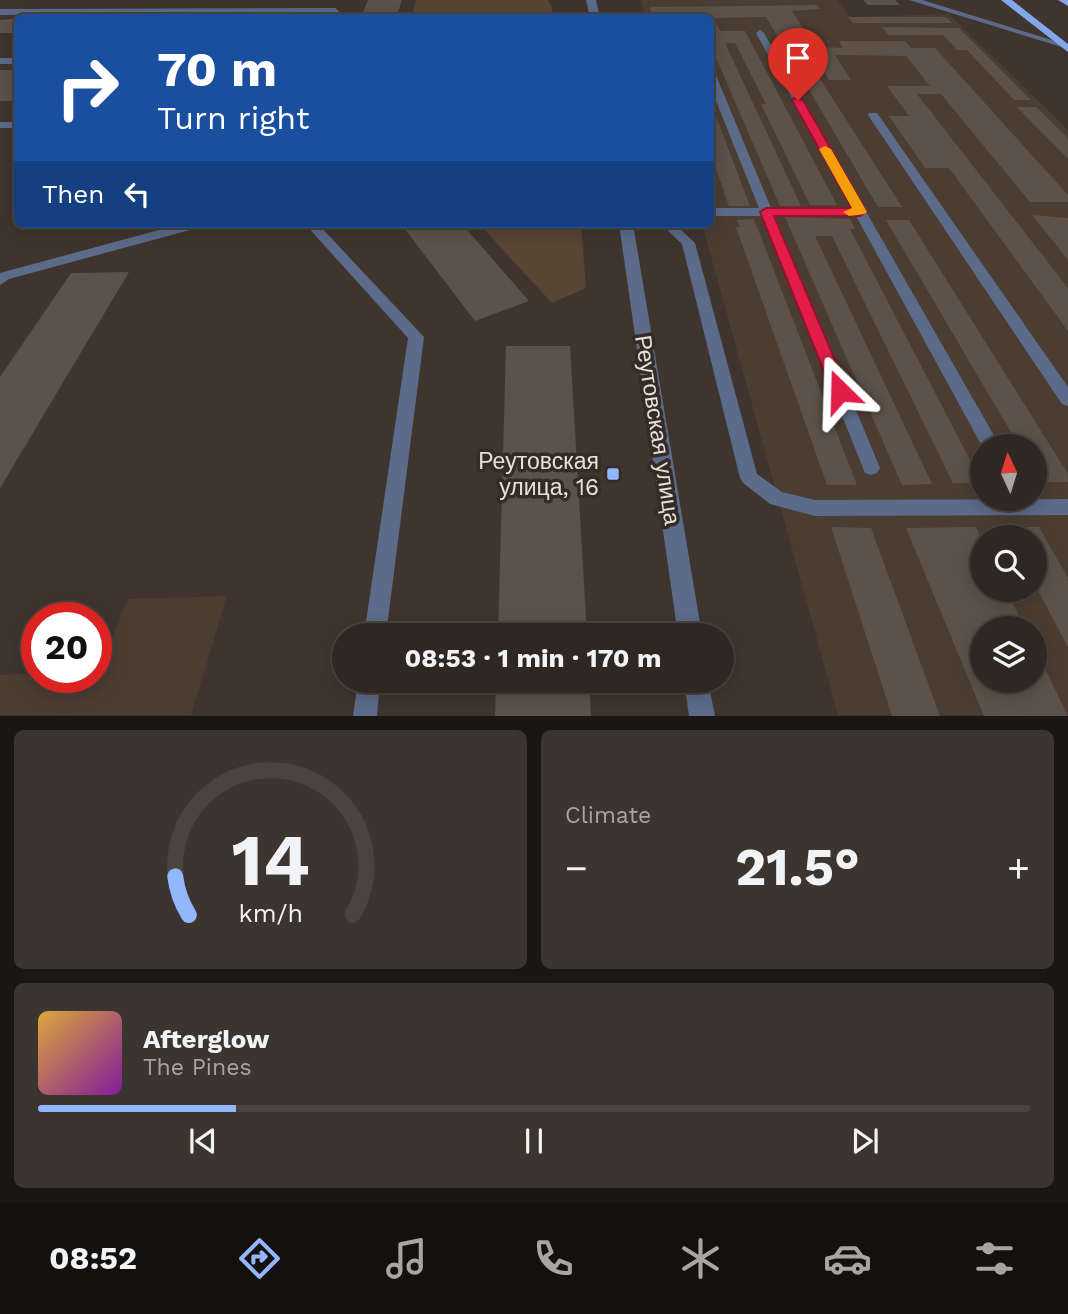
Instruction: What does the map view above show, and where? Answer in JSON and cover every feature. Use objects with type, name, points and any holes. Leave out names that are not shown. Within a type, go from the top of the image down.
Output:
[{"type":"highway","points":[[1006,0],[1067,48]]},
{"type":"highway","points":[[1063,0],[1068,4]]},
{"type":"street","name":"Реутовская улица","points":[[627,228],[688,623]]},
{"type":"street","points":[[698,693],[702,716]]},
{"type":"lane","points":[[0,12],[333,14],[339,0]]},
{"type":"lane","points":[[913,0],[1067,48]]},
{"type":"lane","points":[[760,33],[983,434]]},
{"type":"lane","points":[[714,83],[872,468]]},
{"type":"lane","points":[[873,115],[1068,400]]},
{"type":"lane","points":[[714,212],[860,212]]},
{"type":"lane","points":[[2,278],[182,228]]},
{"type":"lane","points":[[315,228],[416,337],[377,623]]},
{"type":"lane","points":[[671,228],[688,243],[749,478],[777,499],[815,508],[1068,507]]},
{"type":"lane","points":[[365,716],[368,693]]},
{"type":"shaded area","points":[[416,0],[548,0],[552,8],[552,14],[413,14]]},
{"type":"shaded area","points":[[641,0],[836,0],[851,17],[949,14],[1068,130],[1068,715],[838,715],[703,228],[714,228],[714,14],[644,14]]},
{"type":"shaded area","points":[[483,228],[581,228],[586,288],[552,303]]},
{"type":"shaded area","points":[[227,596],[191,715],[0,715],[0,675],[21,674],[21,693],[112,693],[112,638],[128,599]]},
{"type":"building","points":[[368,0],[402,0],[397,14],[363,14]]},
{"type":"building","points":[[863,0],[895,0],[900,5],[868,5]]},
{"type":"building","points":[[816,5],[820,9],[792,11],[806,32],[790,32],[902,207],[878,207],[766,17],[714,18],[714,14],[652,14],[650,7]]},
{"type":"building","points":[[848,17],[946,17],[952,23],[853,23]]},
{"type":"building","points":[[14,19],[14,33],[0,33],[0,20]]},
{"type":"building","points":[[714,20],[720,31],[745,31],[837,205],[810,205],[761,104],[766,104],[735,43],[725,43],[801,206],[780,206],[714,53]]},
{"type":"building","points":[[882,27],[959,28],[1031,100],[1014,100],[967,50],[957,50],[943,35],[888,35]]},
{"type":"building","points":[[804,39],[817,39],[822,47],[843,48],[839,41],[905,41],[911,48],[935,48],[1068,195],[1068,202],[1030,202],[941,94],[917,94],[1068,288],[1068,331],[949,168],[925,168],[889,116],[909,116],[887,86],[930,86],[906,56],[835,55],[851,80],[829,80]]},
{"type":"building","points":[[0,70],[14,70],[14,101],[0,101]]},
{"type":"building","points":[[1017,107],[1036,107],[1068,138],[1068,159]]},
{"type":"building","points":[[714,111],[750,206],[729,206],[714,163]]},
{"type":"building","points":[[1032,215],[1068,218],[1068,260]]},
{"type":"building","points":[[785,217],[850,219],[855,229],[850,229],[970,460],[970,483],[953,483],[832,236],[815,236],[932,484],[902,485]]},
{"type":"building","points":[[754,219],[857,485],[827,485],[736,227],[740,227],[737,220]]},
{"type":"building","points":[[886,220],[909,220],[1043,434],[1012,434]]},
{"type":"building","points":[[404,228],[465,228],[529,301],[475,321]]},
{"type":"building","points":[[129,272],[0,488],[0,377],[71,273]]},
{"type":"building","points":[[506,346],[570,346],[586,623],[498,623]]},
{"type":"building","points":[[1047,440],[1068,474],[1068,482],[1047,482]]},
{"type":"building","points":[[831,527],[871,528],[940,716],[892,716]]},
{"type":"building","points":[[970,527],[970,602],[1012,602],[1019,616],[970,616],[970,682],[906,528]]},
{"type":"building","points":[[1047,541],[1068,578],[1068,647],[1044,602],[1047,602]]},
{"type":"building","points":[[1047,673],[1068,716],[984,716],[974,693],[1047,693]]},
{"type":"building","points":[[496,693],[590,693],[591,716],[495,716]]},
{"type":"slow traffic","points":[[825,149],[860,212],[849,212]]},
{"type":"place","name":"Реутовская улица, 16","points":[[613,474]]},
{"type":"route","points":[[798,100],[860,212],[766,212],[840,391]]}]
